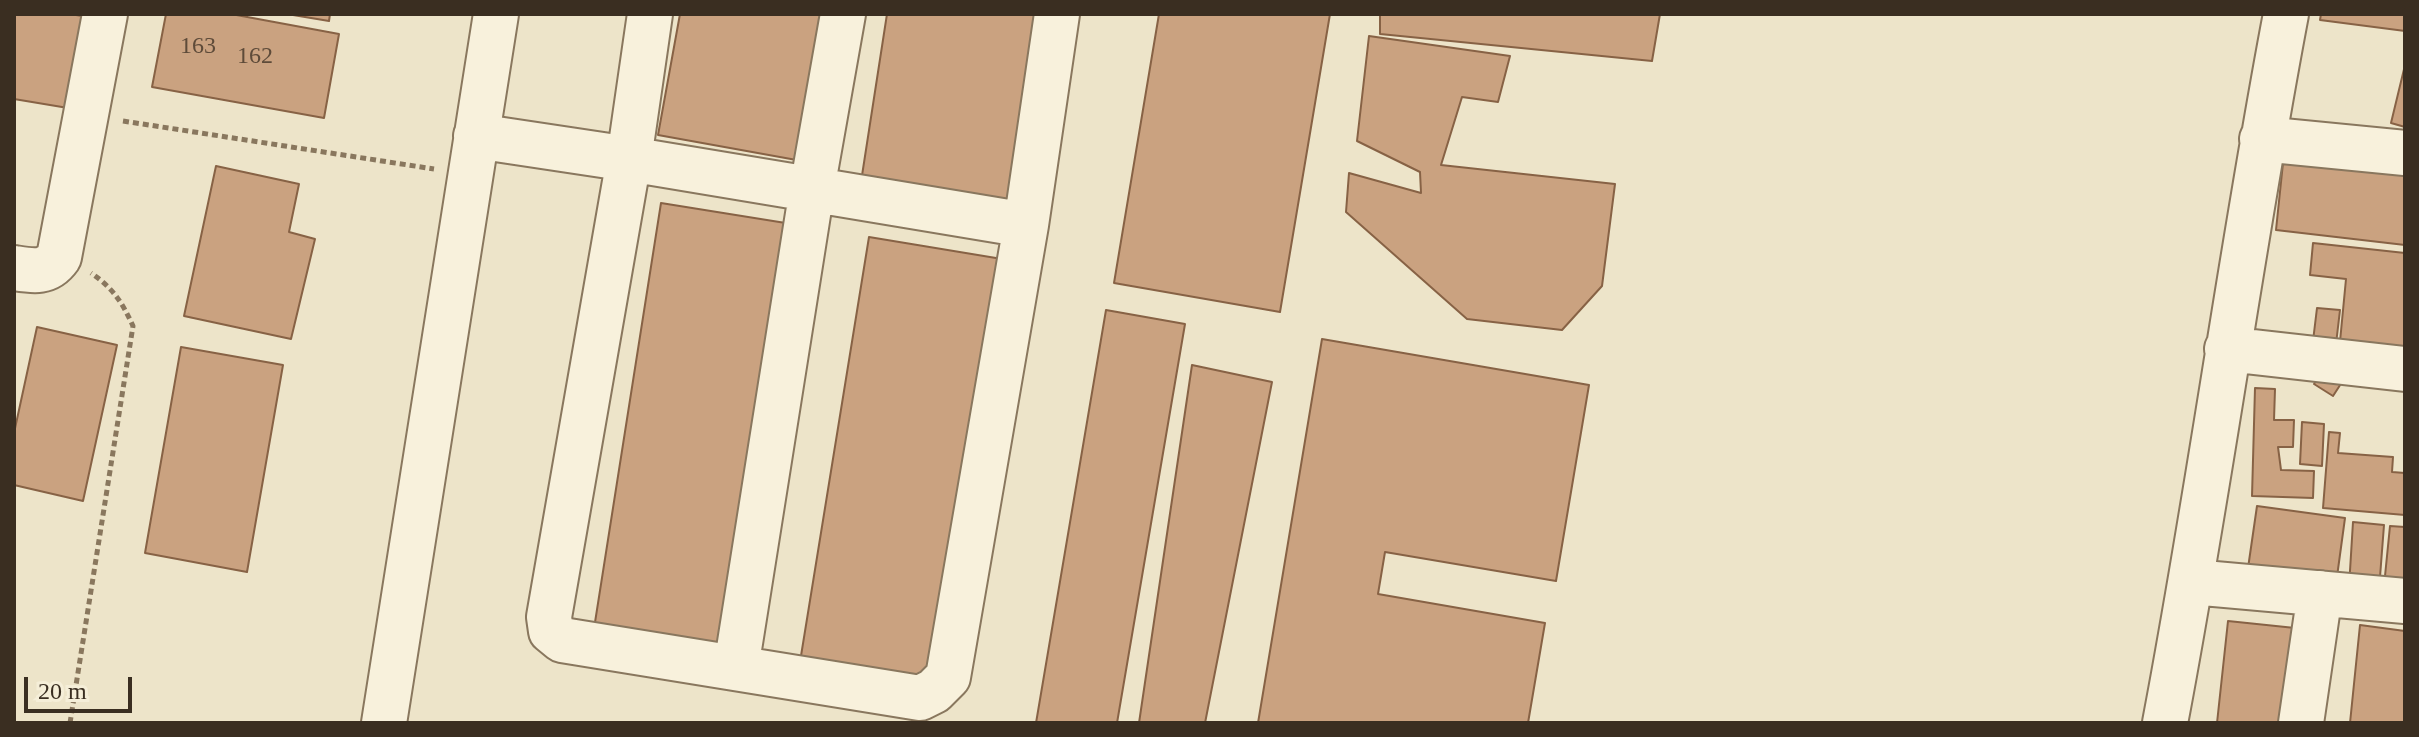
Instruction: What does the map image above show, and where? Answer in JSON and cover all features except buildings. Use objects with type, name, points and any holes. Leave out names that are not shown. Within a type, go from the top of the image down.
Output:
[{"type":"street","points":[[14,268],[41,271],[59,257],[105,14]]},
{"type":"street","points":[[384,723],[496,14]]},
{"type":"street","points":[[650,14],[629,159],[549,617],[551,631],[562,640],[920,698],[934,691],[948,677],[1026,225],[1057,14]]},
{"type":"street","points":[[736,668],[843,14]]},
{"type":"street","points":[[2165,723],[2192,582],[2227,349],[2286,14]]},
{"type":"street","points":[[2262,139],[2405,153]]},
{"type":"street","points":[[473,156],[629,159],[1026,225]]},
{"type":"street","points":[[2227,349],[2405,369]]},
{"type":"street","points":[[2192,582],[2405,601]]},
{"type":"street","points":[[2301,723],[2320,593]]},
{"type":"path","points":[[86,116],[473,156]]},
{"type":"path","points":[[59,257],[83,267],[104,282],[122,301],[133,326],[70,723]]}]
